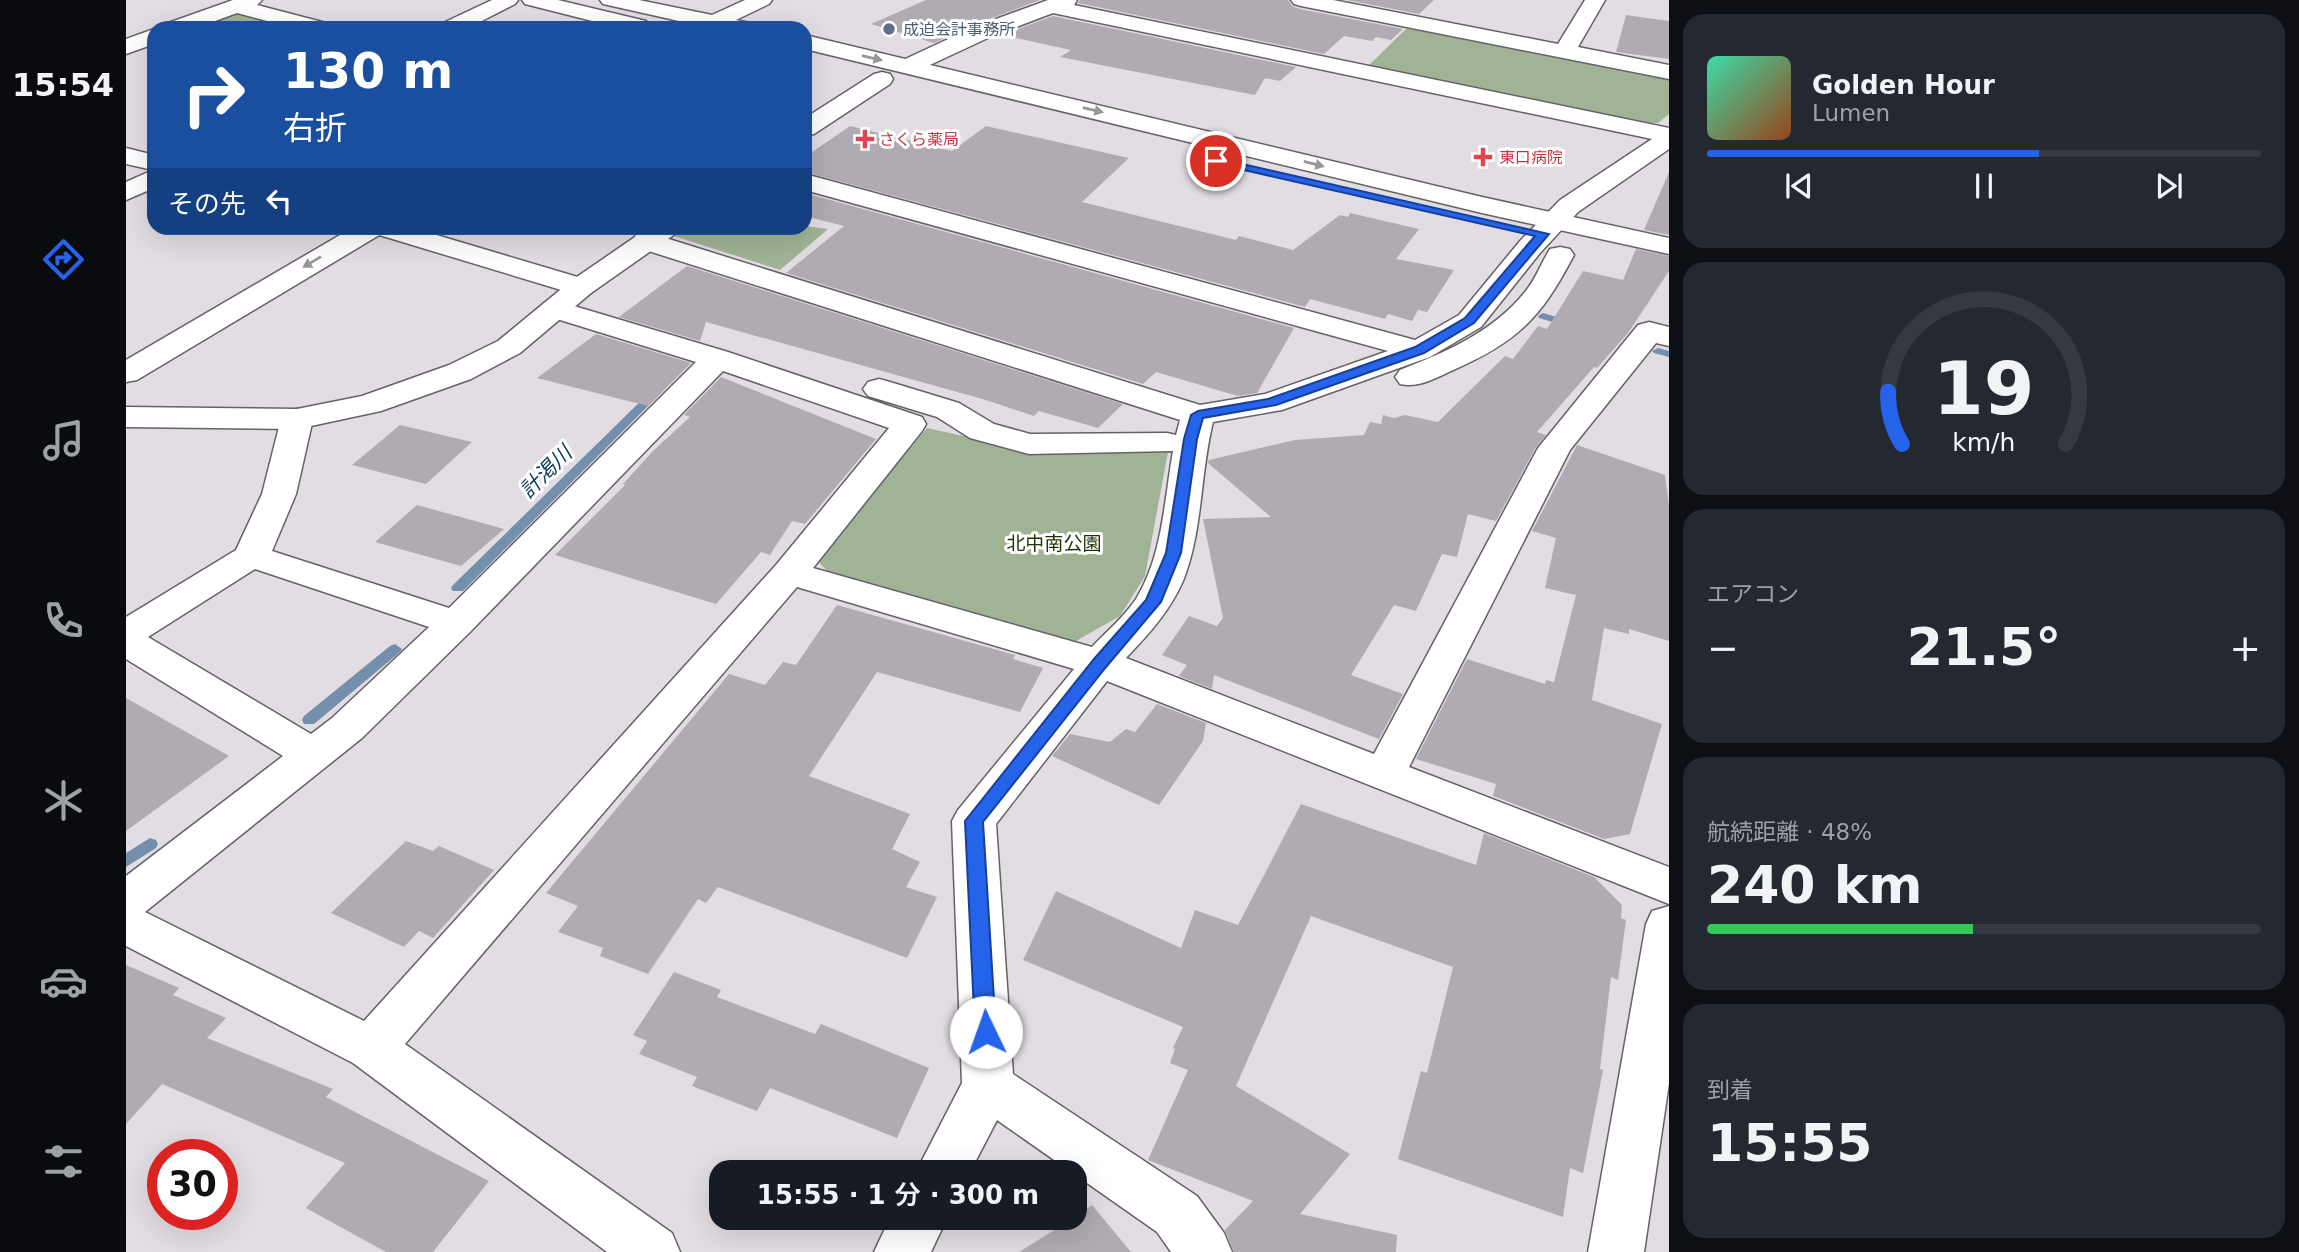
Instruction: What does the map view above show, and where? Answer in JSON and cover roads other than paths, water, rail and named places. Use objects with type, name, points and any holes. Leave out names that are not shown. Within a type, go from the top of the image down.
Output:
[{"type":"street","points":[[465,21],[508,0]]},
{"type":"street","points":[[532,0],[618,21]]},
{"type":"street","points":[[610,0],[697,21]]},
{"type":"street","points":[[670,21],[711,0]]},
{"type":"street","points":[[717,21],[762,0]]},
{"type":"street","points":[[1301,0],[1669,72]]},
{"type":"street","points":[[1564,52],[1595,0]]},
{"type":"street","points":[[195,21],[244,3],[297,21]]},
{"type":"street","points":[[909,66],[982,32],[1059,3],[1669,136]]},
{"type":"street","points":[[126,47],[147,39]]},
{"type":"street","points":[[812,44],[909,66],[1552,237],[1669,246]]},
{"type":"street","points":[[812,64],[1268,173],[1669,264]]},
{"type":"street","points":[[812,124],[882,79]]},
{"type":"street","points":[[658,235],[1206,424],[1332,406],[1466,355],[1513,321],[1537,298],[1552,237],[1569,206],[1669,136]]},
{"type":"street","points":[[126,156],[147,161]]},
{"type":"street","points":[[126,192],[147,182]]},
{"type":"street","points":[[812,184],[1419,350]]},
{"type":"street","points":[[160,321],[309,235]]},
{"type":"street","points":[[126,373],[358,235]]},
{"type":"street","points":[[371,1048],[789,573],[910,424],[717,359],[404,235]]},
{"type":"street","points":[[126,417],[298,419],[370,404],[460,372],[509,347],[568,298],[654,235]]},
{"type":"street","points":[[949,1160],[988,1084],[974,821],[1100,663],[1153,602],[1174,553],[1191,439],[1206,424],[1419,350],[1470,321],[1552,237]]},
{"type":"street","points":[[568,298],[790,370],[859,383],[947,410],[982,431],[1028,447],[1167,443]]},
{"type":"street","points":[[1385,773],[1555,448],[1649,331],[1669,337]]},
{"type":"street","points":[[126,901],[347,728],[456,623],[717,359]]},
{"type":"street","points":[[126,634],[251,556],[279,494],[298,419]]},
{"type":"street","points":[[251,556],[456,623]]},
{"type":"street","points":[[789,573],[1100,663],[1669,886]]},
{"type":"street","points":[[126,640],[313,755]]},
{"type":"street","points":[[126,924],[371,1048],[652,1252]]},
{"type":"street","points":[[1616,1252],[1669,924]]},
{"type":"street","points":[[988,1084],[1177,1214],[1204,1252]]},
{"type":"street","points":[[902,1252],[913,1230]]},
{"type":"waterway","points":[[1543,316],[1569,324]]},
{"type":"waterway","points":[[1658,351],[1669,354]]},
{"type":"waterway","name":"計渇川","points":[[458,588],[657,391]]},
{"type":"waterway","name":"計渇川","points":[[309,720],[395,649]]},
{"type":"waterway","name":"計渇川","points":[[126,861],[150,844]]},
{"type":"place","name":"成迫会計事務所","points":[[889,29]]},
{"type":"place","name":"さくら薬局","points":[[865,139]]},
{"type":"place","name":"東口病院","points":[[1483,157]]},
{"type":"park label","name":"北中南公園","points":[[1054,543]]}]
